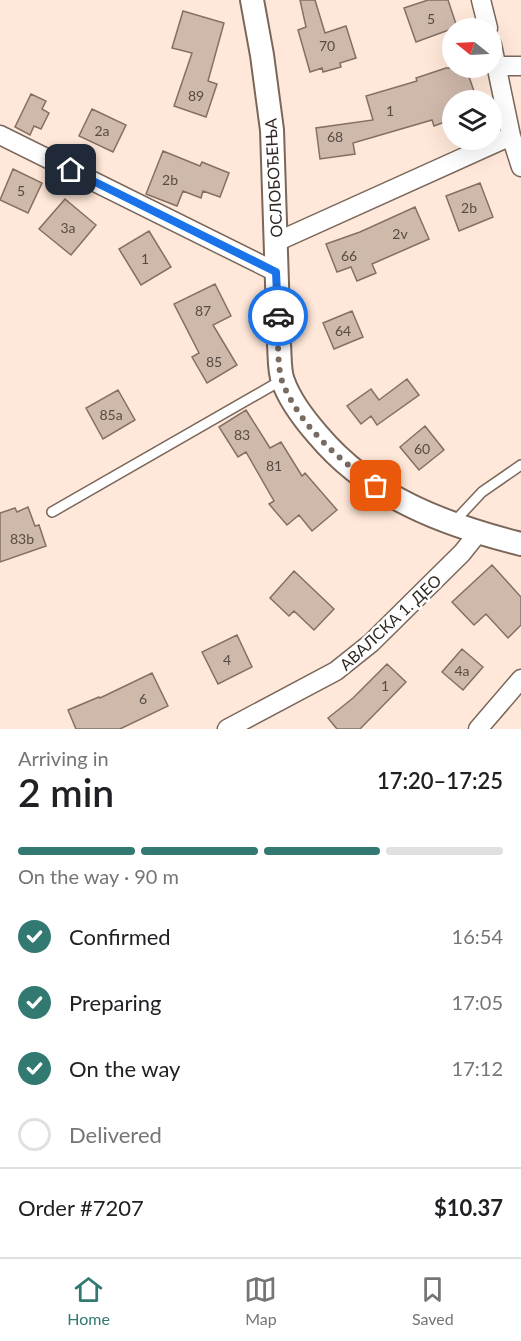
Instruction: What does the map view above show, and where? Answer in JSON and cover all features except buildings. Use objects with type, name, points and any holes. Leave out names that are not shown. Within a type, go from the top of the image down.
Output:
[{"type":"street","name":"ОСЛОБОЂЕЊА","points":[[252,0],[272,130],[282,380],[301,415],[347,466],[409,506],[478,533],[521,544]]},
{"type":"street","points":[[481,0],[486,18]]},
{"type":"street","points":[[502,66],[521,66]]},
{"type":"street","points":[[499,78],[521,166]]},
{"type":"street","points":[[0,135],[276,272]]},
{"type":"street","points":[[276,242],[512,136]]},
{"type":"street","name":"АВАЛСКА 1. ДЕО","points":[[227,729],[336,671],[371,643],[462,553],[478,533]]},
{"type":"street","points":[[478,729],[521,679]]},
{"type":"lane","points":[[52,512],[282,380]]},
{"type":"lane","points":[[452,524],[482,492],[521,465]]},
{"type":"way so far","points":[[278,316],[282,380],[301,415],[347,466],[376,486]]},
{"type":"route","points":[[71,170],[276,272],[278,316]]}]
